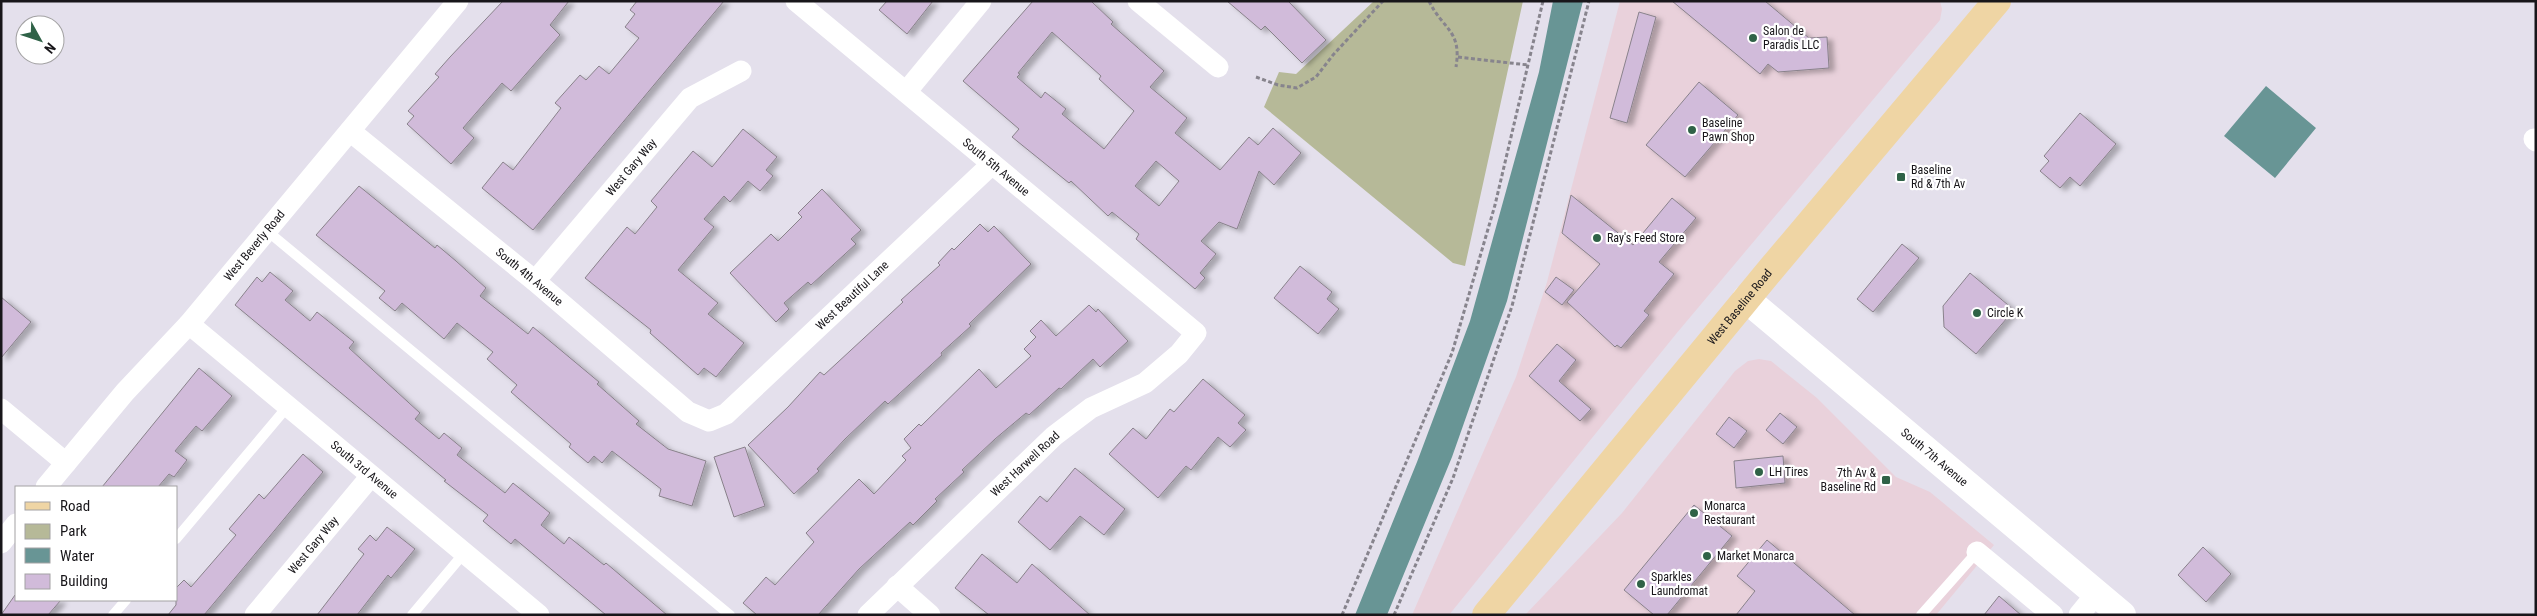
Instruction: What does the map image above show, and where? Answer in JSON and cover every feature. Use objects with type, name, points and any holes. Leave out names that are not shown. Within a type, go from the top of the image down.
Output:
[{"type":"main road","name":"West Baseline Road","points":[[1486,615],[1746,299],[1997,1]]},
{"type":"main road","name":"South 7th Avenue","points":[[1746,299],[2122,615]]},
{"type":"street","name":"West Beverly Road","points":[[47,486],[125,392],[189,324],[458,1]]},
{"type":"street","name":"South 5th Avenue","points":[[796,1],[1196,333]]},
{"type":"street","points":[[906,92],[981,1]]},
{"type":"street","points":[[1138,1],[1218,67]]},
{"type":"street","name":"West Gary Way","points":[[535,281],[690,98],[741,71]]},
{"type":"street","name":"South 4th Avenue","points":[[350,131],[535,281],[688,412],[709,422]]},
{"type":"street","name":"West Beautiful Lane","points":[[709,422],[726,414],[992,164]]},
{"type":"street","name":"South 3rd Avenue","points":[[189,324],[539,615]]},
{"type":"street","name":"West Harwell Road","points":[[868,615],[1054,436],[1091,408],[1145,383],[1180,354],[1196,333]]},
{"type":"street","points":[[1,409],[66,463]]},
{"type":"street","name":"West Gary Way","points":[[255,615],[371,476]]},
{"type":"street","points":[[1,543],[15,525]]},
{"type":"street","points":[[1977,552],[2053,615]]},
{"type":"street","points":[[897,586],[930,615]]},
{"type":"street","points":[[2079,615],[2097,593]]},
{"type":"lane","points":[[266,230],[730,615]]},
{"type":"lane","points":[[178,537],[288,406]]},
{"type":"lane","points":[[412,615],[465,552]]},
{"type":"lane","points":[[1921,615],[1977,552]]},
{"type":"lane","points":[[113,615],[125,601]]},
{"type":"path","points":[[1256,77],[1278,85],[1297,88],[1316,77],[1333,55],[1383,1]]},
{"type":"path","points":[[1429,1],[1438,16],[1452,31],[1458,49],[1456,68]]},
{"type":"path","points":[[1342,615],[1452,353],[1495,205],[1543,1]]},
{"type":"path","points":[[1394,615],[1453,478],[1512,306],[1589,1]]},
{"type":"path","points":[[1458,57],[1528,65]]},
{"type":"shaded area","points":[[1620,1],[1940,1],[1942,9],[1940,20],[1676,334],[1449,615],[1412,615],[1516,377],[1547,282]]},
{"type":"shaded area","points":[[1759,359],[1771,361],[1817,398],[1896,477],[1930,492],[1994,545],[1936,615],[1525,615],[1622,513],[1735,371],[1748,361]]},
{"type":"green space","points":[[1374,1],[1523,1],[1465,266],[1453,263],[1264,107],[1279,72],[1296,74]]},
{"type":"water","points":[[1553,1],[1583,1],[1507,301],[1452,457],[1387,615],[1355,615],[1417,462],[1470,321],[1539,72]]},
{"type":"water","points":[[2266,86],[2316,128],[2275,178],[2224,136]]},
{"type":"building","points":[[503,1],[569,1],[550,25],[560,35],[511,91],[502,83],[463,128],[474,138],[451,164],[407,124],[414,116],[408,111],[439,77],[435,74]]},
{"type":"building","points":[[637,1],[724,1],[533,230],[482,188],[503,162],[513,170],[561,108],[555,103],[580,75],[586,80],[599,66],[609,74],[639,38],[625,27],[635,14],[630,10]]},
{"type":"building","points":[[887,1],[933,1],[907,34],[879,10]]},
{"type":"building","points":[[1033,1],[1091,1],[1113,22],[1111,24],[1164,71],[1150,87],[1187,118],[1175,133],[1220,170],[1249,137],[1258,145],[1273,128],[1301,153],[1274,185],[1259,171],[1237,229],[1219,222],[1201,241],[1216,254],[1200,273],[1205,278],[1195,289],[1136,239],[1139,234],[1112,212],[1108,216],[1071,181],[1069,183],[1012,137],[1019,129],[963,81]],"holes":[[[1052,32],[1101,76],[1099,79],[1134,111],[1104,149],[1062,114],[1066,109],[1045,92],[1041,98],[1017,77],[1020,74],[1018,73]],[[1156,161],[1179,181],[1159,206],[1135,186]]]},
{"type":"building","points":[[1227,1],[1288,1],[1326,40],[1302,63],[1265,26],[1261,30]]},
{"type":"building","name":"Salon de Paradis LLC","points":[[1672,1],[1765,1],[1809,38],[1827,37],[1829,68],[1778,72],[1768,64],[1760,74]]},
{"type":"building","points":[[1639,12],[1656,17],[1627,123],[1610,118]]},
{"type":"building","name":"Baseline Pawn Shop","points":[[1699,82],[1738,115],[1685,177],[1646,145]]},
{"type":"building","points":[[2080,113],[2116,144],[2080,186],[2070,177],[2060,188],[2040,171],[2049,161],[2044,156]]},
{"type":"building","points":[[743,129],[777,157],[766,170],[773,176],[760,191],[748,181],[730,202],[724,196],[704,219],[714,227],[678,270],[718,303],[708,314],[744,343],[716,377],[704,368],[698,375],[650,333],[651,330],[585,278],[627,227],[635,234],[657,207],[651,201],[693,151],[712,167]]},
{"type":"building","points":[[359,186],[435,248],[437,245],[486,288],[480,296],[528,334],[533,327],[599,382],[597,384],[639,421],[636,424],[668,449],[706,461],[692,506],[659,496],[661,489],[612,451],[602,463],[594,456],[588,463],[569,447],[571,444],[511,392],[517,385],[487,359],[493,352],[457,323],[444,339],[402,303],[395,311],[379,298],[385,291],[316,235]]},
{"type":"building","points":[[822,189],[861,230],[851,239],[856,244],[811,285],[808,282],[784,303],[789,309],[776,322],[730,273],[771,234],[778,241],[802,217],[798,213]]},
{"type":"building","points":[[1571,195],[1633,245],[1672,198],[1696,218],[1659,262],[1674,274],[1644,311],[1649,315],[1621,348],[1617,345],[1615,347],[1567,302],[1600,264],[1562,233]]},
{"type":"building","points":[[980,224],[988,232],[994,226],[1031,264],[969,324],[971,326],[941,353],[942,355],[888,404],[885,401],[845,439],[817,469],[819,471],[794,494],[748,445],[788,407],[820,372],[824,375],[903,302],[901,300],[940,265],[938,263],[952,248],[954,250]]},
{"type":"building","points":[[1902,244],[1919,258],[1873,312],[1857,299]]},
{"type":"building","points":[[1300,266],[1332,292],[1327,299],[1339,309],[1318,334],[1274,298]]},
{"type":"building","points":[[270,272],[293,291],[285,300],[310,321],[317,312],[354,342],[349,348],[420,413],[415,419],[439,439],[444,433],[462,448],[457,455],[505,493],[513,483],[550,513],[541,525],[564,544],[569,537],[604,565],[606,563],[667,615],[606,615],[515,539],[511,544],[483,521],[488,515],[444,481],[446,480],[235,305],[257,277],[262,282]]},
{"type":"building","name":"Circle K","points":[[1970,273],[2014,310],[1976,354],[1944,327],[1943,306]]},
{"type":"building","points":[[1556,277],[1574,290],[1562,305],[1545,292]]},
{"type":"building","points":[[1,297],[31,322],[1,358]]},
{"type":"building","points":[[1089,305],[1096,312],[1098,309],[1128,341],[1100,367],[1093,359],[1061,389],[1059,388],[1029,415],[1026,413],[995,439],[962,470],[964,472],[935,499],[937,501],[913,525],[910,522],[859,569],[818,615],[757,615],[743,603],[766,577],[775,585],[814,542],[806,533],[859,479],[874,494],[906,460],[902,456],[911,448],[904,439],[919,424],[921,426],[979,369],[996,388],[1031,356],[1024,349],[1036,337],[1030,331],[1041,320],[1056,336]]},
{"type":"building","points":[[1557,344],[1576,360],[1559,381],[1591,409],[1580,421],[1529,376]]},
{"type":"building","points":[[199,368],[232,396],[202,431],[196,426],[175,451],[187,460],[174,477],[169,474],[159,486],[103,486]]},
{"type":"building","points":[[1203,379],[1245,415],[1238,423],[1246,430],[1230,447],[1218,437],[1191,470],[1186,466],[1158,498],[1109,454],[1133,428],[1146,439],[1170,409],[1174,412]]},
{"type":"building","points":[[1780,413],[1797,427],[1783,444],[1766,430]]},
{"type":"building","points":[[1729,417],[1747,431],[1734,448],[1716,434]]},
{"type":"building","points":[[745,447],[765,506],[734,517],[714,457]]},
{"type":"building","points":[[303,454],[323,472],[204,615],[168,615],[176,605],[176,601],[178,601],[178,586],[184,580],[191,587],[236,535],[229,529],[259,494],[264,499]]},
{"type":"building","name":"LH Tires","points":[[1783,456],[1785,483],[1736,488],[1734,461]]},
{"type":"building","points":[[1075,468],[1125,509],[1104,535],[1080,516],[1050,550],[1018,522],[1040,496],[1047,502]]},
{"type":"building","points":[[1694,505],[1732,536],[1667,615],[1654,615],[1624,590]]},
{"type":"building","points":[[387,527],[415,549],[391,578],[388,575],[357,615],[317,615],[364,554],[358,549],[370,535],[376,541]]},
{"type":"building","points":[[1767,540],[1855,615],[1736,615],[1755,591],[1737,576]]},
{"type":"building","points":[[2203,547],[2231,574],[2206,602],[2178,575]]},
{"type":"building","points":[[982,554],[1017,583],[1032,564],[1090,615],[989,615],[955,588]]},
{"type":"building","points":[[15,595],[15,601],[60,601],[48,615],[1,615]]},
{"type":"building","points":[[1999,596],[2021,615],[1984,615]]},
{"type":"place","name":"Salon de Paradis LLC","points":[[1753,38]]},
{"type":"place","name":"Baseline Pawn Shop","points":[[1692,130]]},
{"type":"place","name":"Baseline Rd & 7th Av","points":[[1901,177]]},
{"type":"place","name":"Ray's Feed Store","points":[[1597,238]]},
{"type":"place","name":"Circle K","points":[[1977,313]]},
{"type":"place","name":"LH Tires","points":[[1759,472]]},
{"type":"place","name":"7th Av & Baseline Rd","points":[[1886,480]]},
{"type":"place","name":"Monarca Restaurant","points":[[1694,513]]},
{"type":"place","name":"Market Monarca","points":[[1707,556]]},
{"type":"place","name":"Sparkles Laundromat","points":[[1641,584]]}]
